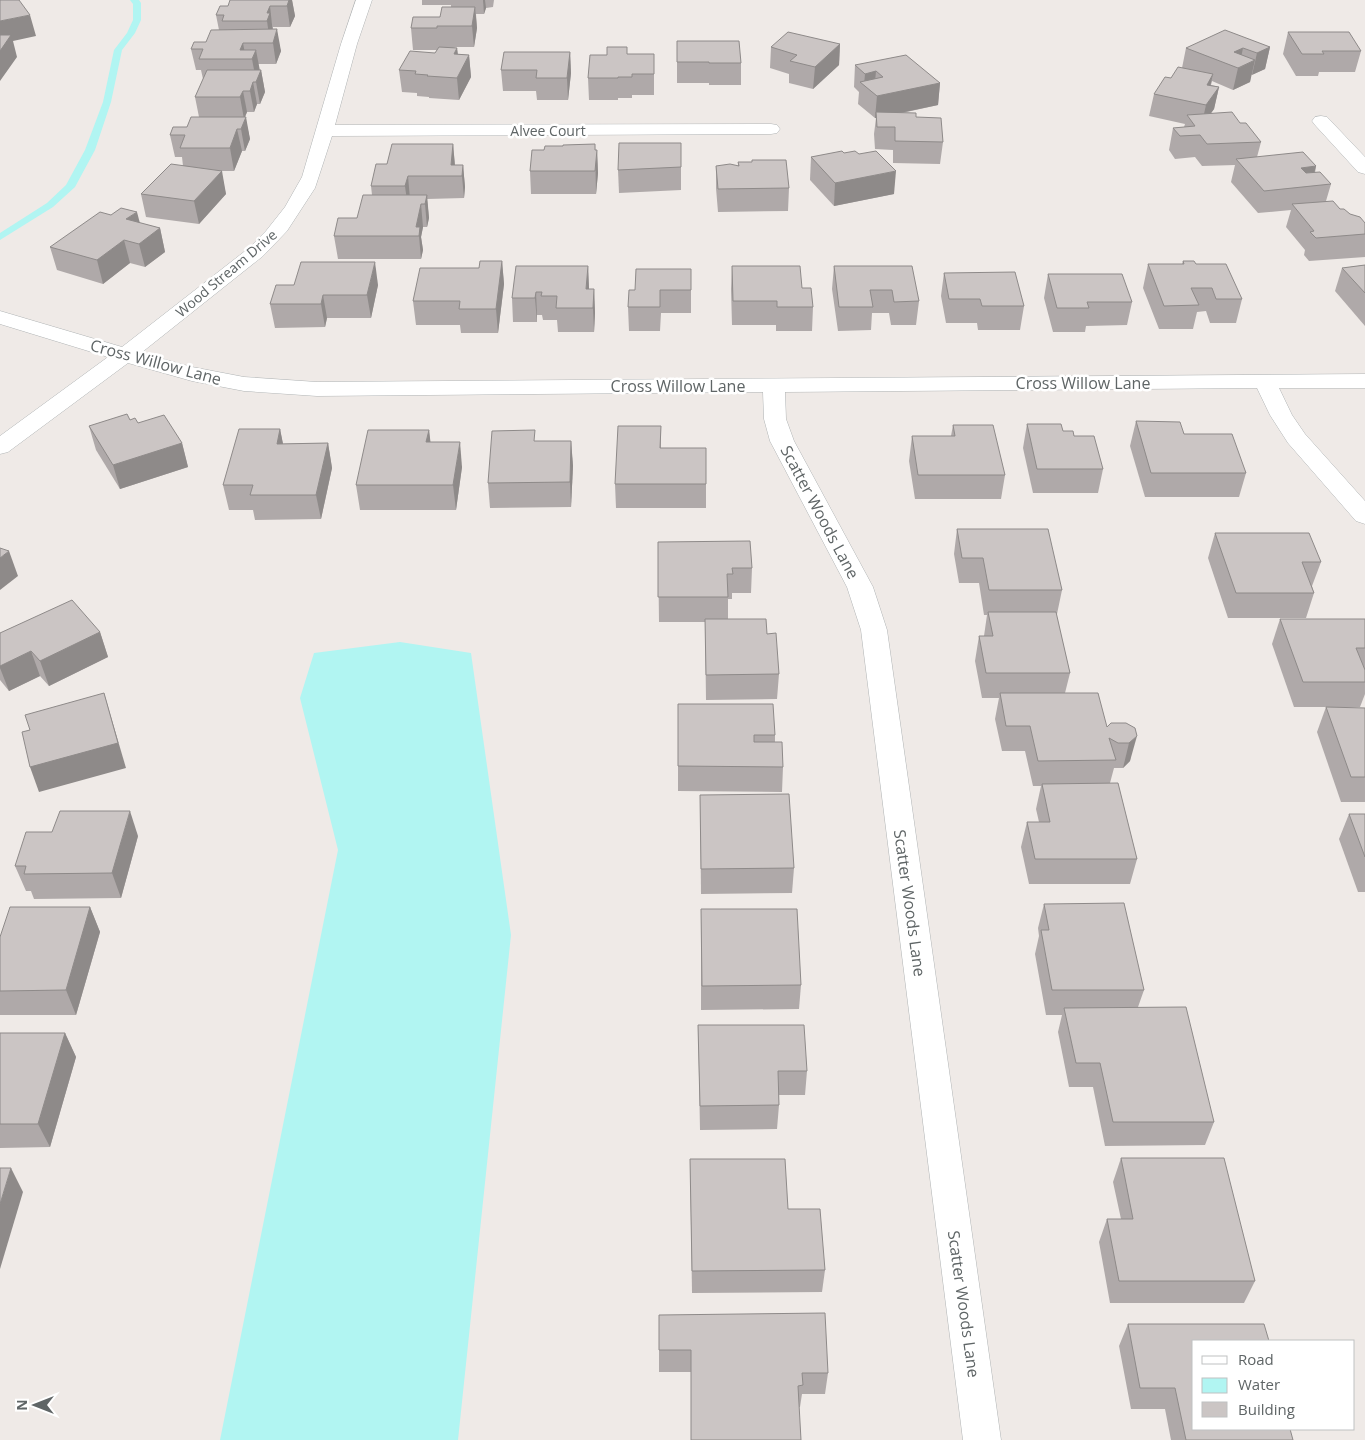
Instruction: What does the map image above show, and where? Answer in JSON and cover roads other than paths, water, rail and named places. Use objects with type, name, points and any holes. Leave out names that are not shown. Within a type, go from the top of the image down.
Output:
[{"type":"street","name":"Wood Stream Drive","points":[[0,447],[125,355],[276,234],[304,195],[311,177],[349,44],[364,0]]},
{"type":"street","points":[[1321,121],[1365,168]]},
{"type":"street","name":"Alvee Court","points":[[324,132],[771,129]]},
{"type":"street","name":"Cross Willow Lane","points":[[0,317],[192,374],[276,387],[317,389],[1365,382]]},
{"type":"street","points":[[1265,382],[1281,415],[1296,438],[1365,516]]},
{"type":"street","name":"Scatter Woods Lane","points":[[774,385],[775,418],[782,441],[860,587],[874,630],[982,1440]]},
{"type":"water","points":[[400,642],[471,653],[511,935],[458,1440],[220,1440],[338,850],[300,698],[314,653]]},
{"type":"waterway","points":[[0,237],[50,205],[70,187],[90,150],[107,102],[118,50],[131,33],[137,20],[137,3],[134,0]]}]
